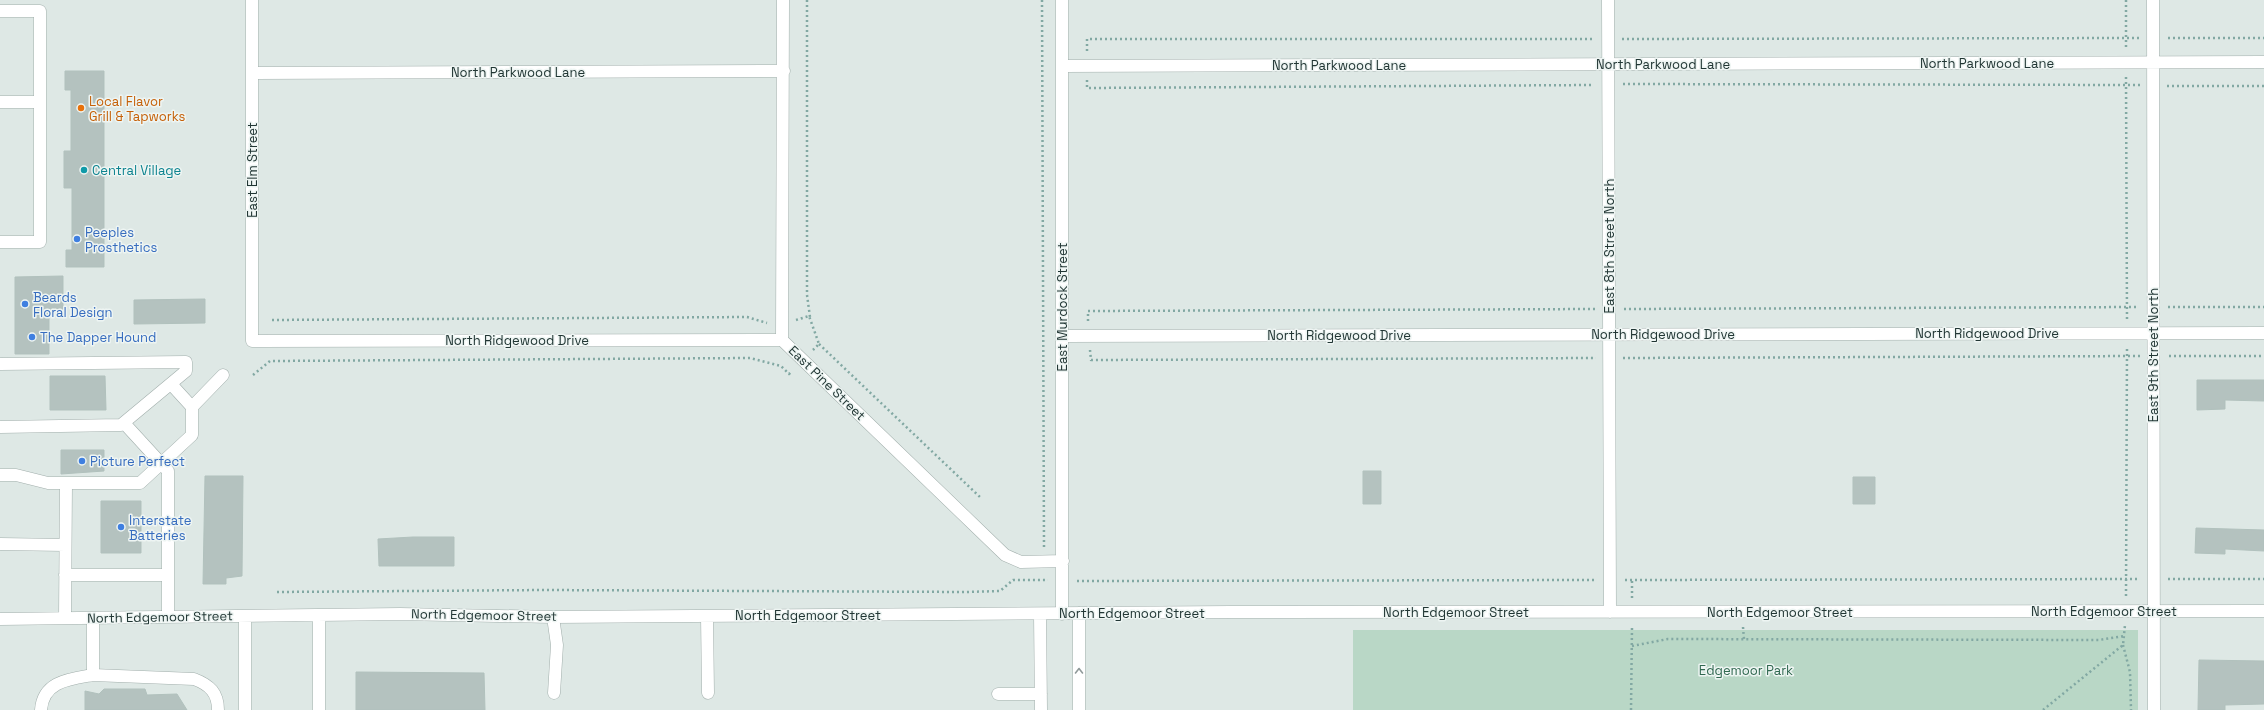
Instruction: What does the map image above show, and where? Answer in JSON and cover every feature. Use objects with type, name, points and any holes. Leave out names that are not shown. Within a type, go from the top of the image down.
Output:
[{"type":"street","name":"East Elm Street","points":[[252,0],[252,341]]},
{"type":"street","name":"East Pine Street","points":[[784,0],[782,340],[1005,554],[1021,562],[1063,561]]},
{"type":"street","name":"East Murdock Street","points":[[1062,0],[1062,614]]},
{"type":"street","name":"East 8th Street North","points":[[1608,0],[1610,612]]},
{"type":"street","name":"East 9th Street North","points":[[2153,0],[2154,710]]},
{"type":"street","points":[[0,11],[40,11],[40,242],[0,242]]},
{"type":"street","name":"North Parkwood Lane","points":[[1062,66],[2264,62]]},
{"type":"street","name":"North Parkwood Lane","points":[[252,73],[784,71]]},
{"type":"street","points":[[0,102],[40,102]]},
{"type":"street","name":"North Ridgewood Drive","points":[[1062,336],[2264,332]]},
{"type":"street","name":"North Ridgewood Drive","points":[[252,341],[782,340]]},
{"type":"street","points":[[0,364],[186,362],[186,371],[121,426],[0,427]]},
{"type":"street","points":[[192,407],[223,375]]},
{"type":"street","points":[[0,475],[16,475],[48,483],[140,483],[192,434],[192,407],[170,384]]},
{"type":"street","points":[[124,423],[168,471],[168,617]]},
{"type":"street","points":[[65,618],[66,483]]},
{"type":"street","points":[[0,544],[65,545]]},
{"type":"street","points":[[65,575],[168,575]]},
{"type":"street","name":"North Edgemoor Street","points":[[0,620],[400,614],[553,617],[1610,612],[2264,611]]},
{"type":"street","points":[[1040,614],[1041,710]]},
{"type":"street","points":[[1079,614],[1079,710]]},
{"type":"street","points":[[318,615],[319,710]]},
{"type":"street","points":[[245,616],[245,710]]},
{"type":"street","points":[[707,616],[708,693]]},
{"type":"street","points":[[553,617],[557,645],[554,693]]},
{"type":"street","points":[[93,618],[93,675]]},
{"type":"street","points":[[42,710],[42,699],[52,688],[66,679],[93,675],[194,679],[206,683],[216,693],[218,710]]},
{"type":"street","points":[[998,694],[1041,694]]},
{"type":"path","points":[[807,0],[807,296],[811,321]]},
{"type":"path","points":[[1029,580],[1044,550],[1042,0]]},
{"type":"path","points":[[2126,0],[2126,488]]},
{"type":"path","points":[[2264,38],[1087,39],[1087,88],[1608,84],[2264,86]]},
{"type":"path","points":[[2264,306],[1088,311],[1091,360],[2264,356]]},
{"type":"path","points":[[819,344],[981,498]]},
{"type":"path","points":[[277,592],[536,590],[966,592],[1000,591],[1013,580],[2264,578]]},
{"type":"path","points":[[1631,710],[1632,580]]},
{"type":"path","points":[[1743,626],[1744,639]]},
{"type":"path","points":[[1632,646],[1668,639],[2099,640],[2124,636]]},
{"type":"path","points":[[2123,645],[2130,672],[2131,710]]},
{"type":"green space","name":"Edgemoor Park","points":[[1353,630],[2138,630],[2138,710],[1353,710]]},
{"type":"building","name":"Central Village","points":[[65,71],[104,71],[104,267],[66,267],[66,250],[72,250],[72,188],[64,188],[64,151],[71,151],[71,90],[65,90]]},
{"type":"building","points":[[63,276],[63,311],[49,312],[49,354],[15,354],[15,277]]},
{"type":"building","points":[[205,299],[205,323],[134,324],[134,300]]},
{"type":"building","points":[[50,376],[105,376],[106,410],[50,410]]},
{"type":"building","points":[[2197,380],[2264,380],[2264,401],[2225,400],[2225,409],[2197,410]]},
{"type":"building","name":"Picture Perfect","points":[[61,450],[104,450],[104,471],[61,474]]},
{"type":"building","points":[[1363,471],[1381,471],[1381,504],[1363,504]]},
{"type":"building","points":[[205,476],[243,476],[242,576],[226,578],[226,584],[203,584]]},
{"type":"building","points":[[1853,477],[1875,477],[1875,504],[1853,504]]},
{"type":"building","name":"Interstate Batteries","points":[[101,501],[141,501],[141,553],[101,553]]},
{"type":"building","points":[[2196,528],[2264,530],[2264,551],[2225,549],[2225,554],[2195,553]]},
{"type":"building","points":[[454,537],[454,566],[379,566],[378,539]]},
{"type":"building","points":[[2199,660],[2264,661],[2264,704],[2225,705],[2225,710],[2198,710]]},
{"type":"building","points":[[356,672],[484,673],[485,710],[356,710]]},
{"type":"building","points":[[104,689],[145,689],[147,695],[177,694],[187,710],[85,710],[85,691],[99,694]]},
{"type":"place","name":"Local Flavor Grill & Tapworks","points":[[81,108]]},
{"type":"place","name":"Central Village","points":[[84,170]]},
{"type":"place","name":"Peeples Prosthetics","points":[[77,239]]},
{"type":"place","name":"Beards Floral Design","points":[[25,304]]},
{"type":"place","name":"The Dapper Hound","points":[[32,337]]},
{"type":"place","name":"Picture Perfect","points":[[82,461]]},
{"type":"place","name":"Interstate Batteries","points":[[121,527]]}]
